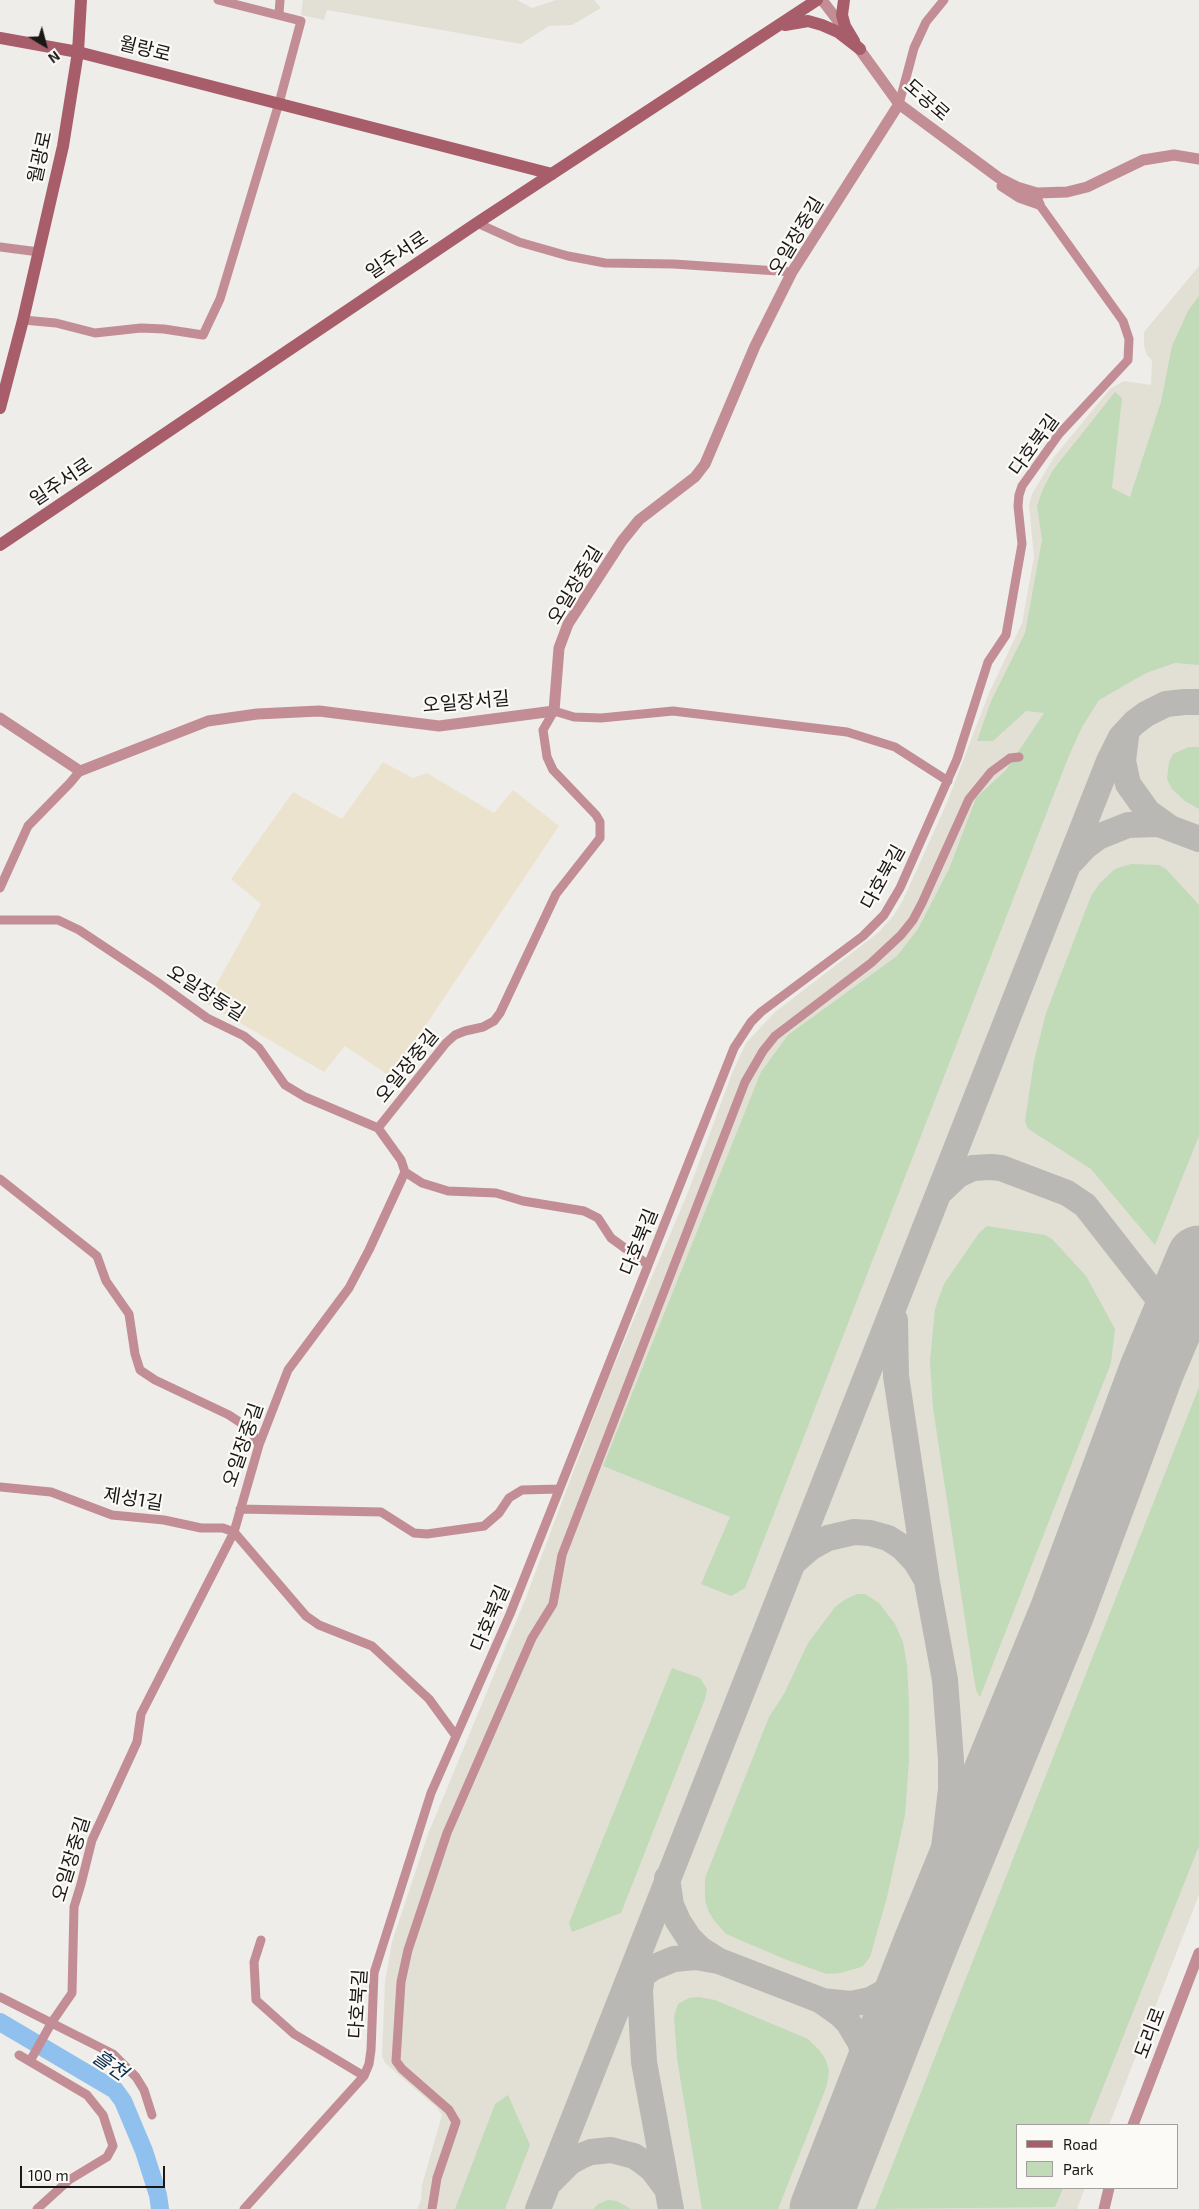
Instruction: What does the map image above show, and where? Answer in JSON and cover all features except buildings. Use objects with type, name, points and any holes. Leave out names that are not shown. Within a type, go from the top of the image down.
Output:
[{"type":"main road","name":"월광로","points":[[0,408],[4,374],[23,320],[63,146],[78,52],[81,0]]},
{"type":"main road","name":"일주서로","points":[[0,546],[477,223],[817,0]]},
{"type":"main road","points":[[844,0],[842,14],[845,26],[860,49]]},
{"type":"main road","points":[[766,35],[782,26],[808,21],[838,32],[860,49]]},
{"type":"main road","name":"월랑로","points":[[0,38],[78,52],[552,174]]},
{"type":"street","points":[[23,320],[56,324],[95,333],[141,328],[164,329],[203,335],[220,299],[279,103],[301,21],[218,0]]},
{"type":"street","points":[[279,14],[280,0]]},
{"type":"street","name":"도공로","points":[[822,0],[899,104],[1009,183],[1038,198],[1076,190],[1132,164],[1154,157],[1184,156],[1199,159]]},
{"type":"street","points":[[899,104],[914,48],[926,22],[944,0]]},
{"type":"street","name":"오일장중길","points":[[30,2061],[72,1992],[72,1915],[92,1840],[136,1742],[141,1714],[234,1532],[259,1445],[288,1370],[349,1288],[370,1250],[405,1172],[401,1160],[378,1128],[446,1043],[460,1033],[483,1027],[494,1021],[500,1013],[556,894],[600,838],[600,822],[596,815],[554,770],[547,758],[543,730],[554,711],[559,648],[568,624],[622,541],[639,520],[695,477],[705,464],[756,346],[792,272],[899,104]]},
{"type":"street","name":"다호북길","points":[[244,2209],[364,2076],[369,2064],[371,2050],[374,1973],[378,1956],[431,1793],[510,1614],[734,1048],[750,1022],[761,1012],[864,936],[884,914],[900,888],[957,759],[988,662],[1006,635],[1022,544],[1018,506],[1022,486],[1059,434],[1128,360],[1128,339],[1123,321],[1038,198]]},
{"type":"street","points":[[477,223],[519,242],[568,256],[605,263],[674,264],[792,272]]},
{"type":"street","points":[[0,247],[39,252]]},
{"type":"street","name":"오일장서길","points":[[80,770],[208,721],[257,714],[319,711],[439,726],[554,711],[574,717],[601,718],[673,711],[847,732],[895,746],[948,781]]},
{"type":"street","points":[[0,718],[80,770],[70,783],[28,826],[0,888]]},
{"type":"street","points":[[432,2209],[437,2178],[456,2122],[449,2110],[402,2069],[396,2061],[401,1982],[408,1950],[447,1834],[532,1638],[552,1604],[562,1554],[746,1082],[763,1051],[775,1036],[871,963],[901,935],[913,920],[922,903],[969,799],[992,772],[1010,758],[1019,757]]},
{"type":"street","name":"오일장동길","points":[[0,920],[58,920],[79,930],[207,1018],[244,1036],[259,1048],[285,1085],[304,1097],[378,1128]]},
{"type":"street","points":[[405,1172],[422,1183],[448,1191],[496,1193],[523,1201],[584,1211],[598,1218],[611,1238],[647,1264]]},
{"type":"street","points":[[0,1179],[97,1256],[106,1282],[129,1314],[135,1354],[140,1370],[155,1380],[229,1415],[250,1429],[259,1445]]},
{"type":"street","name":"제성1길","points":[[0,1487],[51,1492],[112,1516],[164,1520],[201,1528],[223,1528],[234,1532]]},
{"type":"street","points":[[240,1509],[381,1512],[414,1533],[427,1534],[484,1526],[499,1513],[509,1498],[522,1490],[559,1489]]},
{"type":"street","points":[[234,1532],[306,1616],[319,1625],[372,1646],[429,1699],[456,1736]]},
{"type":"street","points":[[261,1940],[254,1962],[256,2000],[294,2034],[364,2076]]},
{"type":"street","name":"도리로","points":[[1133,2124],[1199,1953]]},
{"type":"street","points":[[0,1997],[98,2045],[126,2065],[144,2090],[152,2115]]},
{"type":"street","points":[[19,2055],[87,2096],[103,2115],[113,2146],[107,2157],[69,2180],[38,2209]]},
{"type":"street","points":[[1104,2209],[1109,2189]]},
{"type":"shaded area","points":[[303,0],[517,0],[532,8],[556,0],[594,0],[601,8],[572,25],[549,26],[521,44],[327,10],[324,20],[301,15]]},
{"type":"shaded area","points":[[1199,266],[1199,1895],[1109,2124],[1016,2124],[1016,2189],[1085,2189],[1077,2209],[417,2209],[421,2200],[422,2185],[442,2115],[437,2108],[385,2063],[382,2056],[385,1982],[392,1942],[428,1834],[525,1600],[605,1387],[688,1192],[733,1071],[746,1043],[775,1012],[879,932],[894,915],[903,900],[946,805],[989,693],[1022,623],[1034,557],[1029,505],[1032,494],[1054,457],[1110,389],[1124,381],[1151,385],[1152,360],[1147,355],[1144,345],[1144,332]]},
{"type":"shaded area","points":[[383,762],[413,778],[427,773],[494,813],[513,790],[559,826],[391,1077],[345,1046],[324,1072],[206,1003],[261,904],[231,879],[293,792],[342,819]]},
{"type":"green space","points":[[1199,296],[1199,665],[1175,663],[1146,673],[1099,700],[1082,727],[1068,758],[745,1588],[731,1596],[701,1584],[730,1517],[603,1466],[761,1072],[788,1035],[897,956],[918,929],[949,869],[976,798],[1006,770],[1044,713],[1026,711],[993,741],[977,741],[991,701],[1025,633],[1042,540],[1037,506],[1043,489],[1053,470],[1115,392],[1122,398],[1112,488],[1130,497],[1161,402],[1172,346],[1188,311]]},
{"type":"green space","points":[[1189,747],[1199,747],[1199,809],[1185,801],[1172,789],[1167,779],[1169,762],[1173,754]]},
{"type":"green space","points":[[1131,864],[1159,865],[1166,869],[1199,905],[1199,1136],[1155,1245],[1091,1169],[1030,1130],[1025,1121],[1034,1061],[1046,1013],[1091,896],[1100,883],[1115,869]]},
{"type":"green space","points":[[987,1226],[1045,1235],[1052,1239],[1086,1276],[1115,1329],[1111,1363],[980,1697],[976,1690],[972,1666],[933,1408],[930,1361],[935,1309],[944,1284],[979,1233]]},
{"type":"green space","points":[[1199,1387],[1199,1846],[1088,2124],[1016,2124],[1016,2189],[1063,2189],[1055,2207],[875,2209]]},
{"type":"green space","points":[[857,1594],[865,1594],[879,1603],[895,1624],[903,1642],[907,1665],[909,1704],[909,1761],[905,1815],[887,1897],[870,1957],[863,1966],[858,1968],[827,1974],[787,1960],[726,1934],[708,1910],[705,1900],[705,1878],[769,1717],[784,1694],[808,1643],[835,1607]]},
{"type":"green space","points":[[672,1668],[700,1678],[707,1689],[705,1699],[621,1913],[572,1932],[569,1923]]},
{"type":"green space","points":[[699,1997],[715,2000],[808,2039],[826,2060],[829,2071],[827,2085],[778,2209],[702,2209],[677,2059],[674,2016],[678,2004],[689,1998]]},
{"type":"green space","points":[[508,2095],[530,2145],[505,2209],[455,2209],[495,2104]]},
{"type":"green space","points":[[608,2200],[617,2201],[631,2209],[593,2209],[598,2204]]},
{"type":"waterway","name":"흘천","points":[[0,2022],[115,2090],[123,2101],[144,2151],[158,2195],[160,2209]]},
{"type":"taxiway","points":[[538,2209],[1109,761],[1121,737],[1134,723],[1146,714],[1166,704],[1199,702]]},
{"type":"taxiway","points":[[1126,737],[1123,761],[1128,784],[1148,812],[1169,827]]},
{"type":"taxiway","points":[[1072,861],[1086,846],[1098,837],[1128,825],[1159,824],[1199,839]]},
{"type":"taxiway","points":[[940,1192],[958,1175],[973,1168],[991,1167],[1001,1168],[1067,1193],[1085,1205],[1157,1297],[1162,1315],[1162,1325],[1151,1372]]},
{"type":"taxiway","points":[[895,1320],[896,1376],[927,1582],[945,1680],[951,1760],[951,1789],[944,1848],[932,1909],[914,1976]]},
{"type":"taxiway","points":[[794,1562],[810,1548],[828,1538],[854,1532],[870,1533],[888,1538],[902,1547],[916,1562],[925,1577]]},
{"type":"taxiway","points":[[667,1878],[671,1905],[678,1921],[689,1938],[700,1949],[719,1961],[820,2000],[848,2022],[860,2042],[866,2062],[867,2084],[864,2100]]},
{"type":"taxiway","points":[[633,1983],[652,1968],[674,1959],[696,1957],[718,1961]]},
{"type":"taxiway","points":[[821,2001],[851,2004],[870,2000],[904,1981],[919,1958]]},
{"type":"taxiway","points":[[643,1965],[640,1991],[644,2062],[671,2209]]},
{"type":"taxiway","points":[[551,2181],[570,2162],[581,2156],[591,2152],[611,2150],[634,2156],[643,2162],[652,2169],[667,2189]]},
{"type":"runway","points":[[822,2209],[926,1943],[1062,1612],[1151,1372],[1199,1258]]}]
